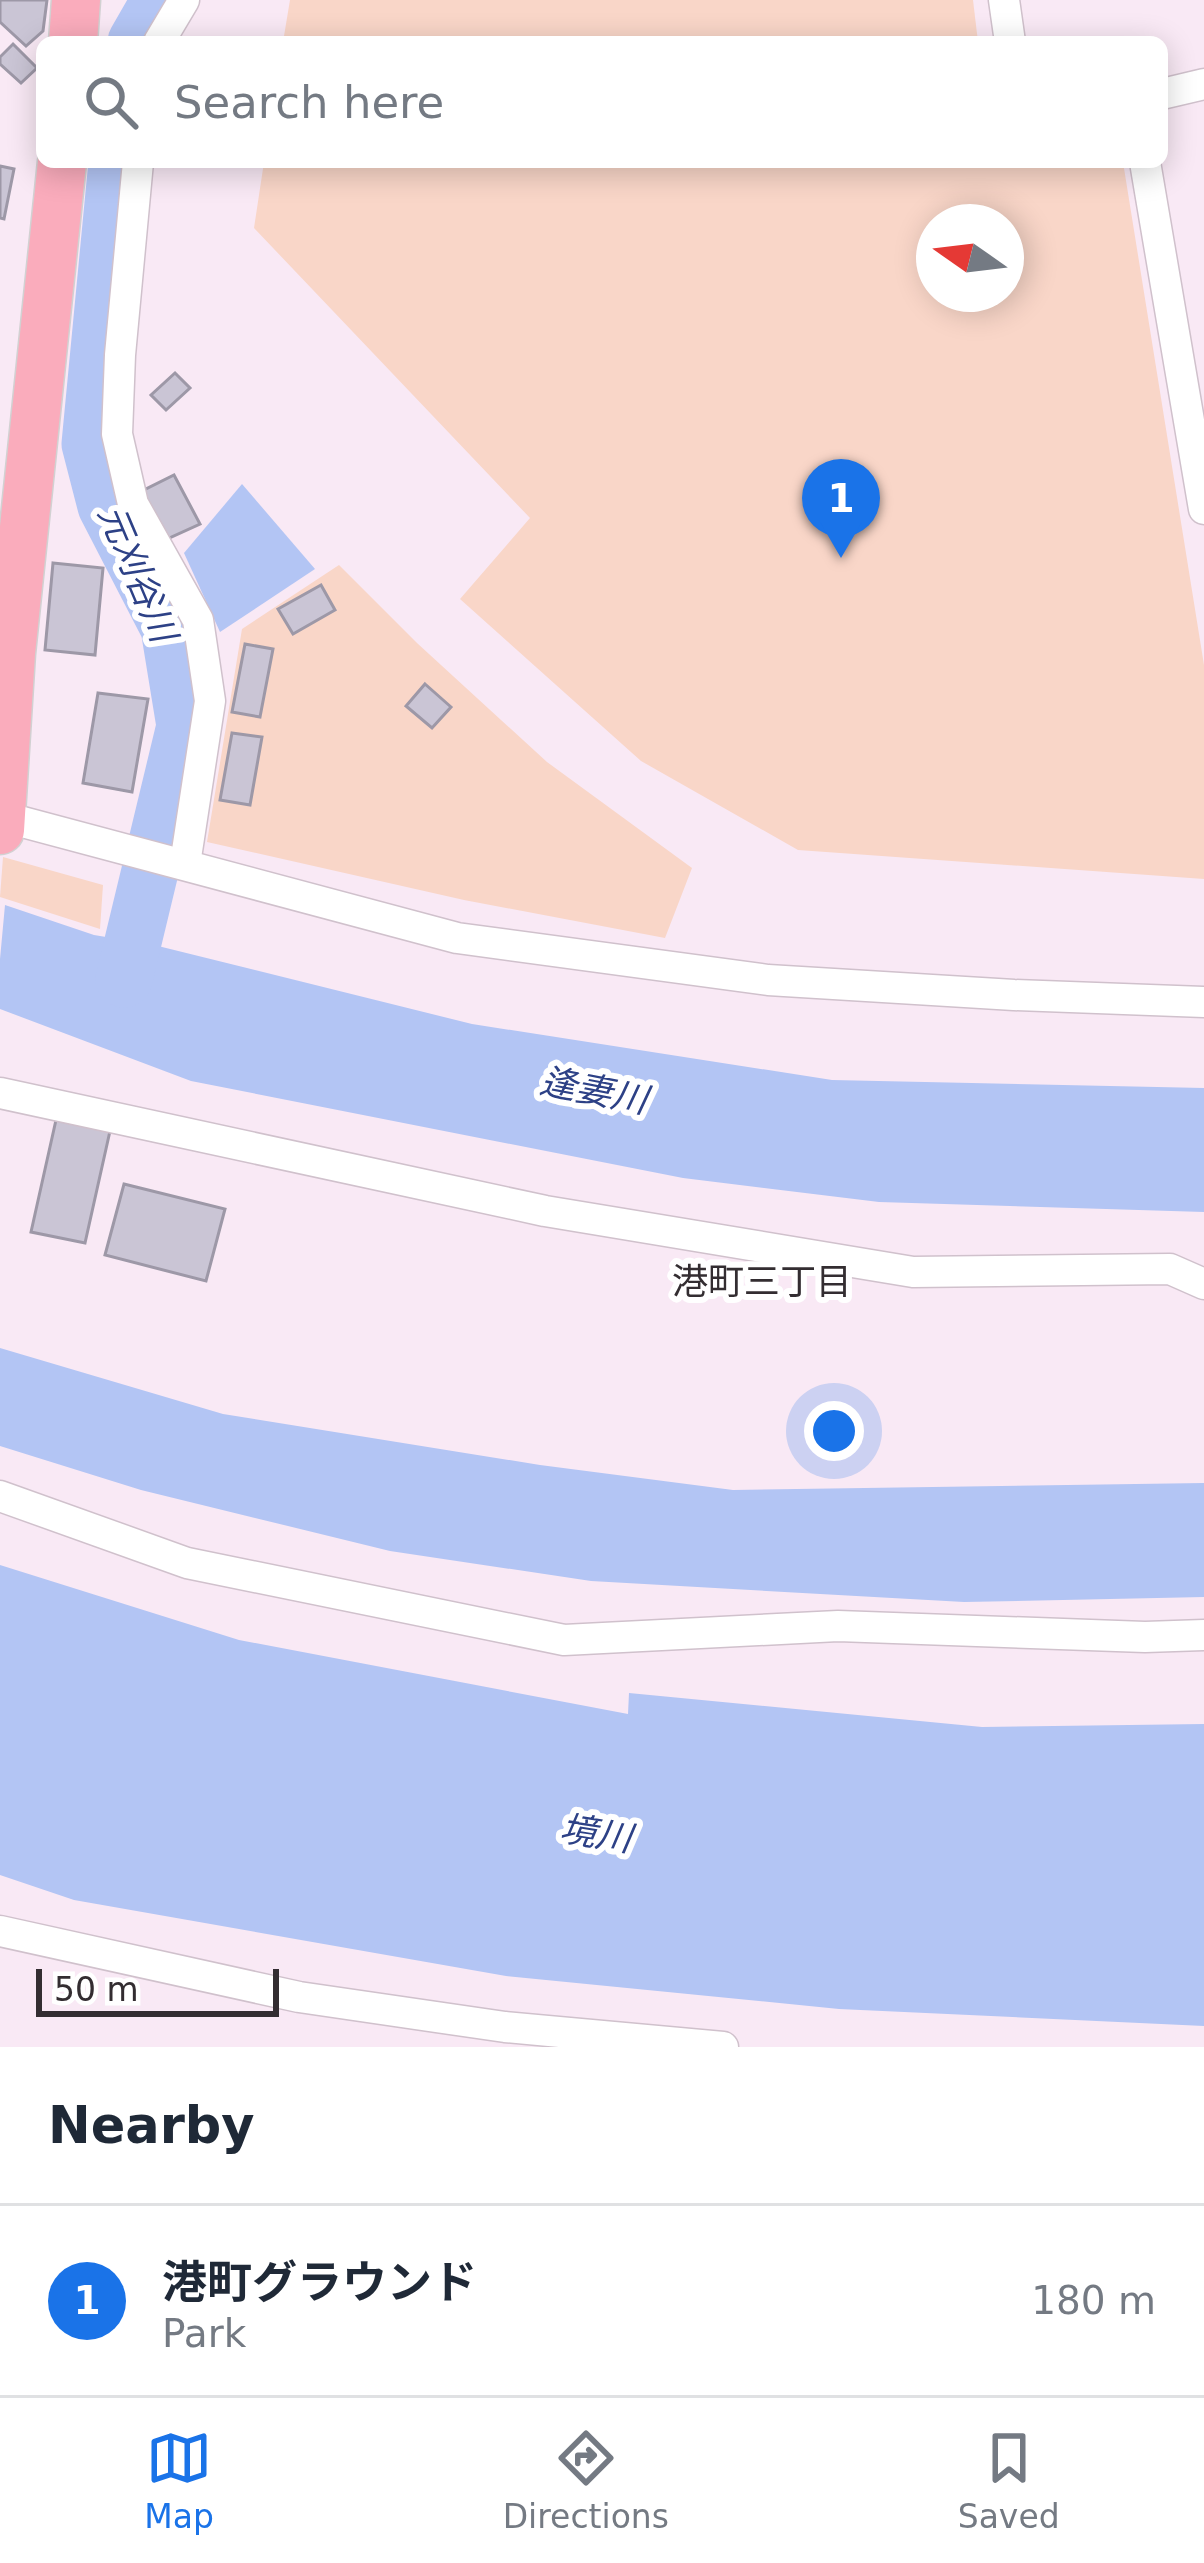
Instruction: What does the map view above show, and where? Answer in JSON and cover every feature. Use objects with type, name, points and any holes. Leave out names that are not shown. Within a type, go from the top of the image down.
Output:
[{"type":"main road","points":[[73,36],[76,0]]},
{"type":"main road","points":[[10,822],[11,653],[61,168]]},
{"type":"street","points":[[163,36],[184,0]]},
{"type":"street","points":[[1004,0],[1009,36]]},
{"type":"street","points":[[1168,93],[1204,84]]},
{"type":"street","points":[[137,168],[117,434],[133,504],[198,620],[210,700],[184,864]]},
{"type":"street","points":[[1146,168],[1204,509]]},
{"type":"street","points":[[10,822],[457,938],[768,980],[1204,1002]]},
{"type":"street","points":[[0,1093],[545,1211],[913,1272],[1170,1269],[1204,1284]]},
{"type":"street","points":[[0,1496],[187,1563],[565,1640],[838,1626],[1204,1635]]},
{"type":"street","points":[[0,1931],[299,1997],[505,2026],[722,2047]]},
{"type":"shaded area","points":[[290,0],[973,0],[977,36],[284,36]]},
{"type":"shaded area","points":[[263,168],[1124,168],[1204,665],[1204,879],[798,850],[641,761],[460,599],[530,518],[254,228]]},
{"type":"shaded area","points":[[339,565],[547,762],[692,868],[665,938],[464,900],[207,842],[242,629]]},
{"type":"shaded area","points":[[3,857],[103,885],[100,929],[0,897]]},
{"type":"water","points":[[242,484],[315,569],[220,632],[184,553]]},
{"type":"water","name":"逢妻川","points":[[5,905],[94,935],[154,945],[472,1024],[832,1080],[1204,1088],[1204,1212],[879,1202],[683,1178],[191,1081],[0,1009]]},
{"type":"water","points":[[0,1348],[223,1414],[540,1465],[733,1490],[1204,1483],[1204,1597],[964,1602],[591,1581],[390,1551],[141,1490],[0,1446]]},
{"type":"water","name":"境川","points":[[0,1565],[239,1640],[628,1714],[629,1693],[982,1727],[1204,1724],[1204,2026],[839,2009],[506,1976],[74,1900],[0,1875]]},
{"type":"building","points":[[0,0],[47,0],[43,31],[26,46],[0,22]]},
{"type":"building","points":[[13,44],[36,69],[21,83],[0,64],[0,57]]},
{"type":"building","points":[[0,166],[14,169],[4,219],[0,218]]},
{"type":"building","points":[[175,373],[190,388],[166,410],[151,395]]},
{"type":"building","points":[[174,475],[200,524],[167,539],[142,491]]},
{"type":"building","points":[[53,563],[103,568],[95,655],[45,650]]},
{"type":"building","points":[[321,585],[335,610],[293,634],[278,609]]},
{"type":"building","points":[[245,644],[273,649],[260,717],[232,712]]},
{"type":"building","points":[[425,684],[451,707],[432,728],[406,706]]},
{"type":"building","points":[[98,693],[148,699],[132,792],[83,783]]},
{"type":"building","points":[[232,733],[262,737],[250,805],[220,800]]},
{"type":"building","points":[[56,1120],[110,1131],[85,1243],[31,1232]]},
{"type":"building","points":[[124,1184],[225,1209],[206,1281],[105,1255]]},
{"type":"waterway","name":"元刈谷川","points":[[139,36],[160,0]]},
{"type":"waterway","name":"元刈谷川","points":[[116,168],[90,444],[106,506],[169,628],[185,726],[124,979]]},
{"type":"place","name":"港町グラウンド","points":[[841,558]]},
{"type":"district","name":"港町三丁目","points":[[762,1281]]}]
